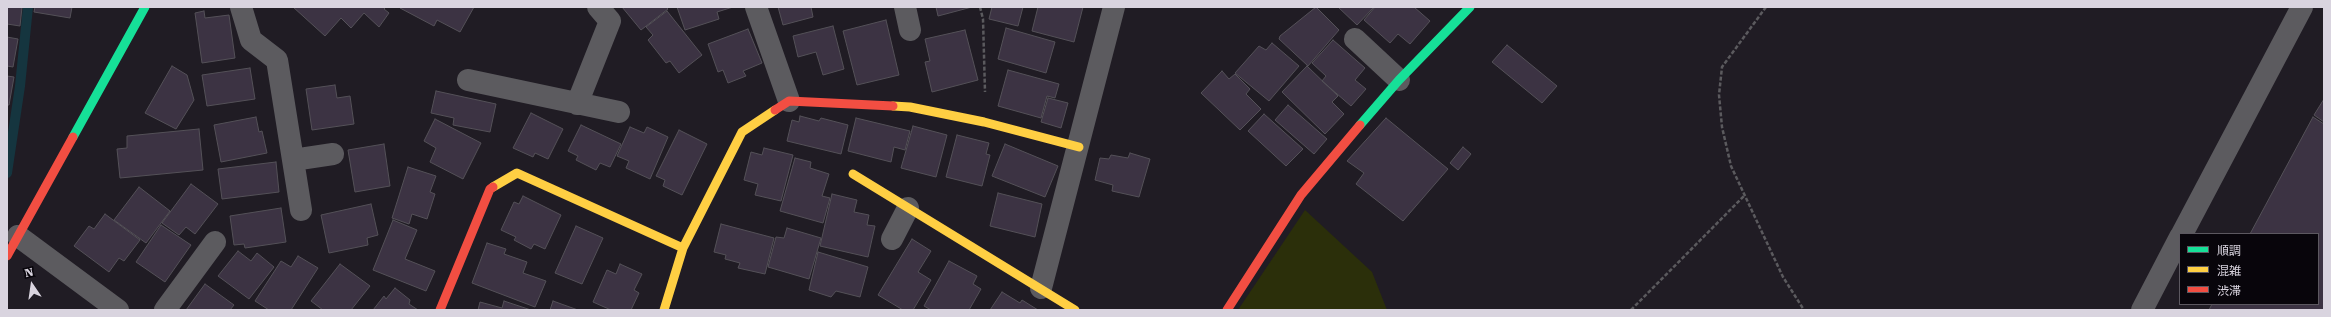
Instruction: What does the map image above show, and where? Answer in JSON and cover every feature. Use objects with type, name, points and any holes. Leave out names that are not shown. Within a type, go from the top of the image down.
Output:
[{"type":"street","points":[[7,256],[145,7]]},
{"type":"street","points":[[241,7],[251,40],[277,60],[301,210]]},
{"type":"street","points":[[577,104],[610,21],[598,7]]},
{"type":"street","points":[[756,7],[789,101]]},
{"type":"street","points":[[905,7],[910,30]]},
{"type":"street","points":[[1041,288],[1079,147],[1114,7]]},
{"type":"street","points":[[1227,310],[1301,196],[1399,80],[1470,7]]},
{"type":"street","points":[[2183,233],[2302,7]]},
{"type":"street","points":[[1355,39],[1399,80]]},
{"type":"street","points":[[468,80],[619,112]]},
{"type":"street","points":[[664,310],[683,248],[742,132],[789,101],[910,107],[984,122],[1079,147]]},
{"type":"street","points":[[293,160],[333,154]]},
{"type":"street","points":[[440,310],[490,189],[517,173],[683,248]]},
{"type":"street","points":[[853,174],[1075,310]]},
{"type":"street","points":[[892,239],[908,208]]},
{"type":"street","points":[[18,236],[118,310]]},
{"type":"street","points":[[2142,310],[2179,239]]},
{"type":"street","points":[[165,310],[214,242]]},
{"type":"path","points":[[980,7],[984,59],[984,122]]},
{"type":"path","points":[[1766,7],[1722,67],[1718,95],[1722,127],[1732,166],[1783,277],[1804,310]]},
{"type":"path","points":[[1631,310],[1745,195]]},
{"type":"green space","points":[[1305,210],[1372,272],[1387,310],[1238,310]]},
{"type":"building","points":[[7,7],[22,7],[20,26],[7,24]]},
{"type":"building","points":[[35,7],[72,7],[70,18],[34,12]]},
{"type":"building","points":[[293,7],[386,7],[384,9],[389,13],[379,27],[364,13],[351,28],[341,18],[325,36]]},
{"type":"building","points":[[474,7],[460,32],[437,20],[434,26],[400,8]]},
{"type":"building","points":[[622,7],[666,7],[668,9],[641,30]]},
{"type":"building","points":[[677,7],[733,7],[717,12],[719,19],[685,30]]},
{"type":"building","points":[[778,7],[811,7],[813,17],[783,25]]},
{"type":"building","points":[[936,7],[972,7],[938,16]]},
{"type":"building","points":[[992,7],[1023,7],[1018,26],[989,19]]},
{"type":"building","points":[[1038,7],[1083,7],[1074,42],[1032,31]]},
{"type":"building","points":[[1316,7],[1339,30],[1308,66],[1279,39],[1280,36]]},
{"type":"building","points":[[1338,7],[1374,7],[1357,25]]},
{"type":"building","points":[[1375,7],[1414,7],[1430,21],[1410,44],[1398,34],[1390,43],[1364,20]]},
{"type":"building","points":[[204,11],[205,18],[229,15],[235,58],[202,63],[195,13]]},
{"type":"building","points":[[667,11],[702,55],[679,73],[670,61],[666,63],[648,40],[653,35],[646,27]]},
{"type":"building","points":[[886,20],[899,75],[857,85],[843,31]]},
{"type":"building","points":[[833,26],[844,69],[823,75],[816,52],[798,57],[793,36]]},
{"type":"building","points":[[1006,28],[1055,42],[1046,73],[998,59]]},
{"type":"building","points":[[748,29],[762,63],[743,71],[746,76],[728,83],[723,70],[718,72],[708,44]]},
{"type":"building","points":[[965,30],[978,80],[932,92],[925,62],[930,61],[925,39]]},
{"type":"building","points":[[7,37],[18,39],[13,67],[7,66]]},
{"type":"building","points":[[1333,40],[1365,68],[1355,80],[1366,89],[1351,106],[1322,81],[1326,76],[1312,63]]},
{"type":"building","points":[[1272,43],[1299,66],[1269,101],[1235,73],[1259,46],[1266,50]]},
{"type":"building","points":[[1507,45],[1557,86],[1542,103],[1492,62]]},
{"type":"building","points":[[172,66],[187,75],[194,100],[176,129],[145,113]]},
{"type":"building","points":[[1307,66],[1338,96],[1332,102],[1344,114],[1325,134],[1282,92]]},
{"type":"building","points":[[250,68],[255,99],[207,106],[202,75]]},
{"type":"building","points":[[1008,70],[1059,84],[1055,98],[1047,96],[1041,118],[998,106]]},
{"type":"building","points":[[1222,71],[1229,79],[1235,74],[1250,89],[1246,94],[1261,109],[1240,130],[1201,93]]},
{"type":"building","points":[[7,76],[14,77],[9,105],[7,105]]},
{"type":"building","points":[[335,85],[337,98],[350,96],[354,124],[312,130],[306,89]]},
{"type":"building","points":[[436,91],[496,104],[490,132],[453,125],[454,118],[431,113]]},
{"type":"building","points":[[1048,98],[1068,103],[1061,128],[1041,122]]},
{"type":"building","points":[[2324,99],[2324,122],[2314,115]]},
{"type":"building","points":[[1288,105],[1327,139],[1314,154],[1275,120]]},
{"type":"building","points":[[531,113],[563,129],[548,159],[535,153],[533,157],[513,148]]},
{"type":"building","points":[[1264,114],[1303,149],[1286,166],[1248,131]]},
{"type":"building","points":[[800,116],[819,121],[821,118],[848,125],[841,154],[787,141],[792,120],[799,122]]},
{"type":"building","points":[[256,117],[259,132],[262,131],[267,153],[221,162],[214,125]]},
{"type":"building","points":[[2313,117],[2324,124],[2324,310],[2209,310],[2212,305],[2319,305],[2319,233],[2251,233]]},
{"type":"building","points":[[856,118],[910,131],[905,150],[894,147],[891,162],[848,151]]},
{"type":"building","points":[[1386,118],[1448,169],[1403,221],[1356,184],[1364,173],[1347,161]]},
{"type":"building","points":[[435,119],[481,143],[463,179],[430,162],[436,148],[424,141]]},
{"type":"building","points":[[581,125],[621,144],[610,167],[600,163],[596,170],[576,160],[578,156],[568,151]]},
{"type":"building","points":[[913,126],[947,135],[936,177],[901,168]]},
{"type":"building","points":[[630,127],[644,133],[647,127],[668,137],[650,179],[626,168],[629,161],[617,156]]},
{"type":"building","points":[[199,129],[203,170],[120,178],[117,149],[127,148],[127,136]]},
{"type":"building","points":[[679,130],[707,144],[682,195],[663,186],[665,180],[656,176]]},
{"type":"building","points":[[957,135],[989,143],[986,154],[990,155],[982,186],[946,177]]},
{"type":"building","points":[[384,144],[390,186],[355,192],[348,150]]},
{"type":"building","points":[[1005,144],[1058,166],[1045,197],[992,176]]},
{"type":"building","points":[[1463,147],[1471,154],[1458,170],[1450,163]]},
{"type":"building","points":[[764,148],[793,155],[781,201],[755,195],[758,184],[744,180],[751,152],[762,155]]},
{"type":"building","points":[[1130,153],[1150,159],[1139,197],[1112,191],[1113,185],[1095,180],[1100,158],[1109,159],[1111,155],[1128,158]]},
{"type":"building","points":[[795,158],[811,162],[810,168],[829,174],[822,196],[830,198],[823,223],[780,211]]},
{"type":"building","points":[[276,162],[279,192],[222,199],[218,169]]},
{"type":"building","points":[[408,167],[436,176],[430,192],[435,194],[427,219],[412,214],[409,224],[392,218]]},
{"type":"building","points":[[191,184],[218,204],[195,234],[186,227],[179,235],[162,223]]},
{"type":"building","points":[[139,187],[170,211],[146,243],[114,220]]},
{"type":"building","points":[[998,193],[1042,204],[1035,237],[990,226]]},
{"type":"building","points":[[832,194],[857,200],[854,212],[869,215],[867,225],[875,226],[868,257],[820,246]]},
{"type":"building","points":[[523,196],[561,215],[545,249],[534,244],[531,249],[514,240],[516,237],[501,230],[514,202],[519,204]]},
{"type":"building","points":[[371,204],[378,235],[367,238],[368,245],[329,253],[321,215]]},
{"type":"building","points":[[281,208],[286,242],[245,248],[244,244],[234,245],[230,216]]},
{"type":"building","points":[[105,214],[140,240],[124,261],[119,258],[109,272],[74,246],[89,226],[94,229]]},
{"type":"building","points":[[393,220],[417,230],[405,259],[435,271],[426,291],[373,270]]},
{"type":"building","points":[[721,224],[774,238],[765,274],[738,268],[740,263],[725,259],[726,255],[714,252]]},
{"type":"building","points":[[161,225],[191,245],[165,282],[136,262]]},
{"type":"building","points":[[576,226],[603,238],[582,284],[555,273]]},
{"type":"building","points":[[787,228],[821,238],[809,279],[768,267],[776,237],[784,238]]},
{"type":"building","points":[[912,239],[931,251],[918,272],[931,280],[913,310],[903,310],[878,295]]},
{"type":"building","points":[[487,243],[506,249],[504,254],[527,262],[523,273],[546,281],[535,307],[472,283]]},
{"type":"building","points":[[238,251],[251,261],[257,253],[274,267],[249,299],[218,276]]},
{"type":"building","points":[[818,252],[868,267],[860,297],[836,291],[831,297],[809,290]]},
{"type":"building","points":[[298,256],[318,268],[291,310],[269,310],[255,301],[281,261],[291,267]]},
{"type":"building","points":[[949,261],[977,276],[973,284],[981,289],[969,310],[931,310],[924,306]]},
{"type":"building","points":[[340,264],[370,286],[351,310],[323,310],[311,301]]},
{"type":"building","points":[[620,264],[642,274],[634,290],[639,293],[631,310],[611,310],[593,302],[607,270],[616,274]]},
{"type":"building","points":[[205,284],[234,305],[230,310],[186,310]]},
{"type":"building","points":[[395,288],[410,300],[409,304],[418,310],[373,310],[384,296],[386,299]]},
{"type":"building","points":[[1002,292],[1020,303],[1022,300],[1038,310],[990,310]]},
{"type":"building","points":[[504,301],[531,310],[478,310],[480,302],[502,308]]},
{"type":"building","points":[[553,301],[578,310],[550,310]]},
{"type":"waterway","points":[[7,173],[20,86],[28,7]]},
{"type":"traffic: fast","points":[[73,137],[145,7]]},
{"type":"traffic: fast","points":[[1360,125],[1399,80],[1470,7]]},
{"type":"traffic: slow","points":[[893,106],[910,107],[984,122],[1079,147]]},
{"type":"traffic: slow","points":[[664,310],[683,248],[742,132],[775,110]]},
{"type":"traffic: slow","points":[[493,187],[517,173],[683,248]]},
{"type":"traffic: slow","points":[[853,174],[1075,310]]},
{"type":"traffic: jam","points":[[775,110],[789,101],[893,106]]},
{"type":"traffic: jam","points":[[1227,310],[1301,195],[1360,125]]},
{"type":"traffic: jam","points":[[7,256],[73,137]]},
{"type":"traffic: jam","points":[[440,310],[490,189],[493,187]]}]
